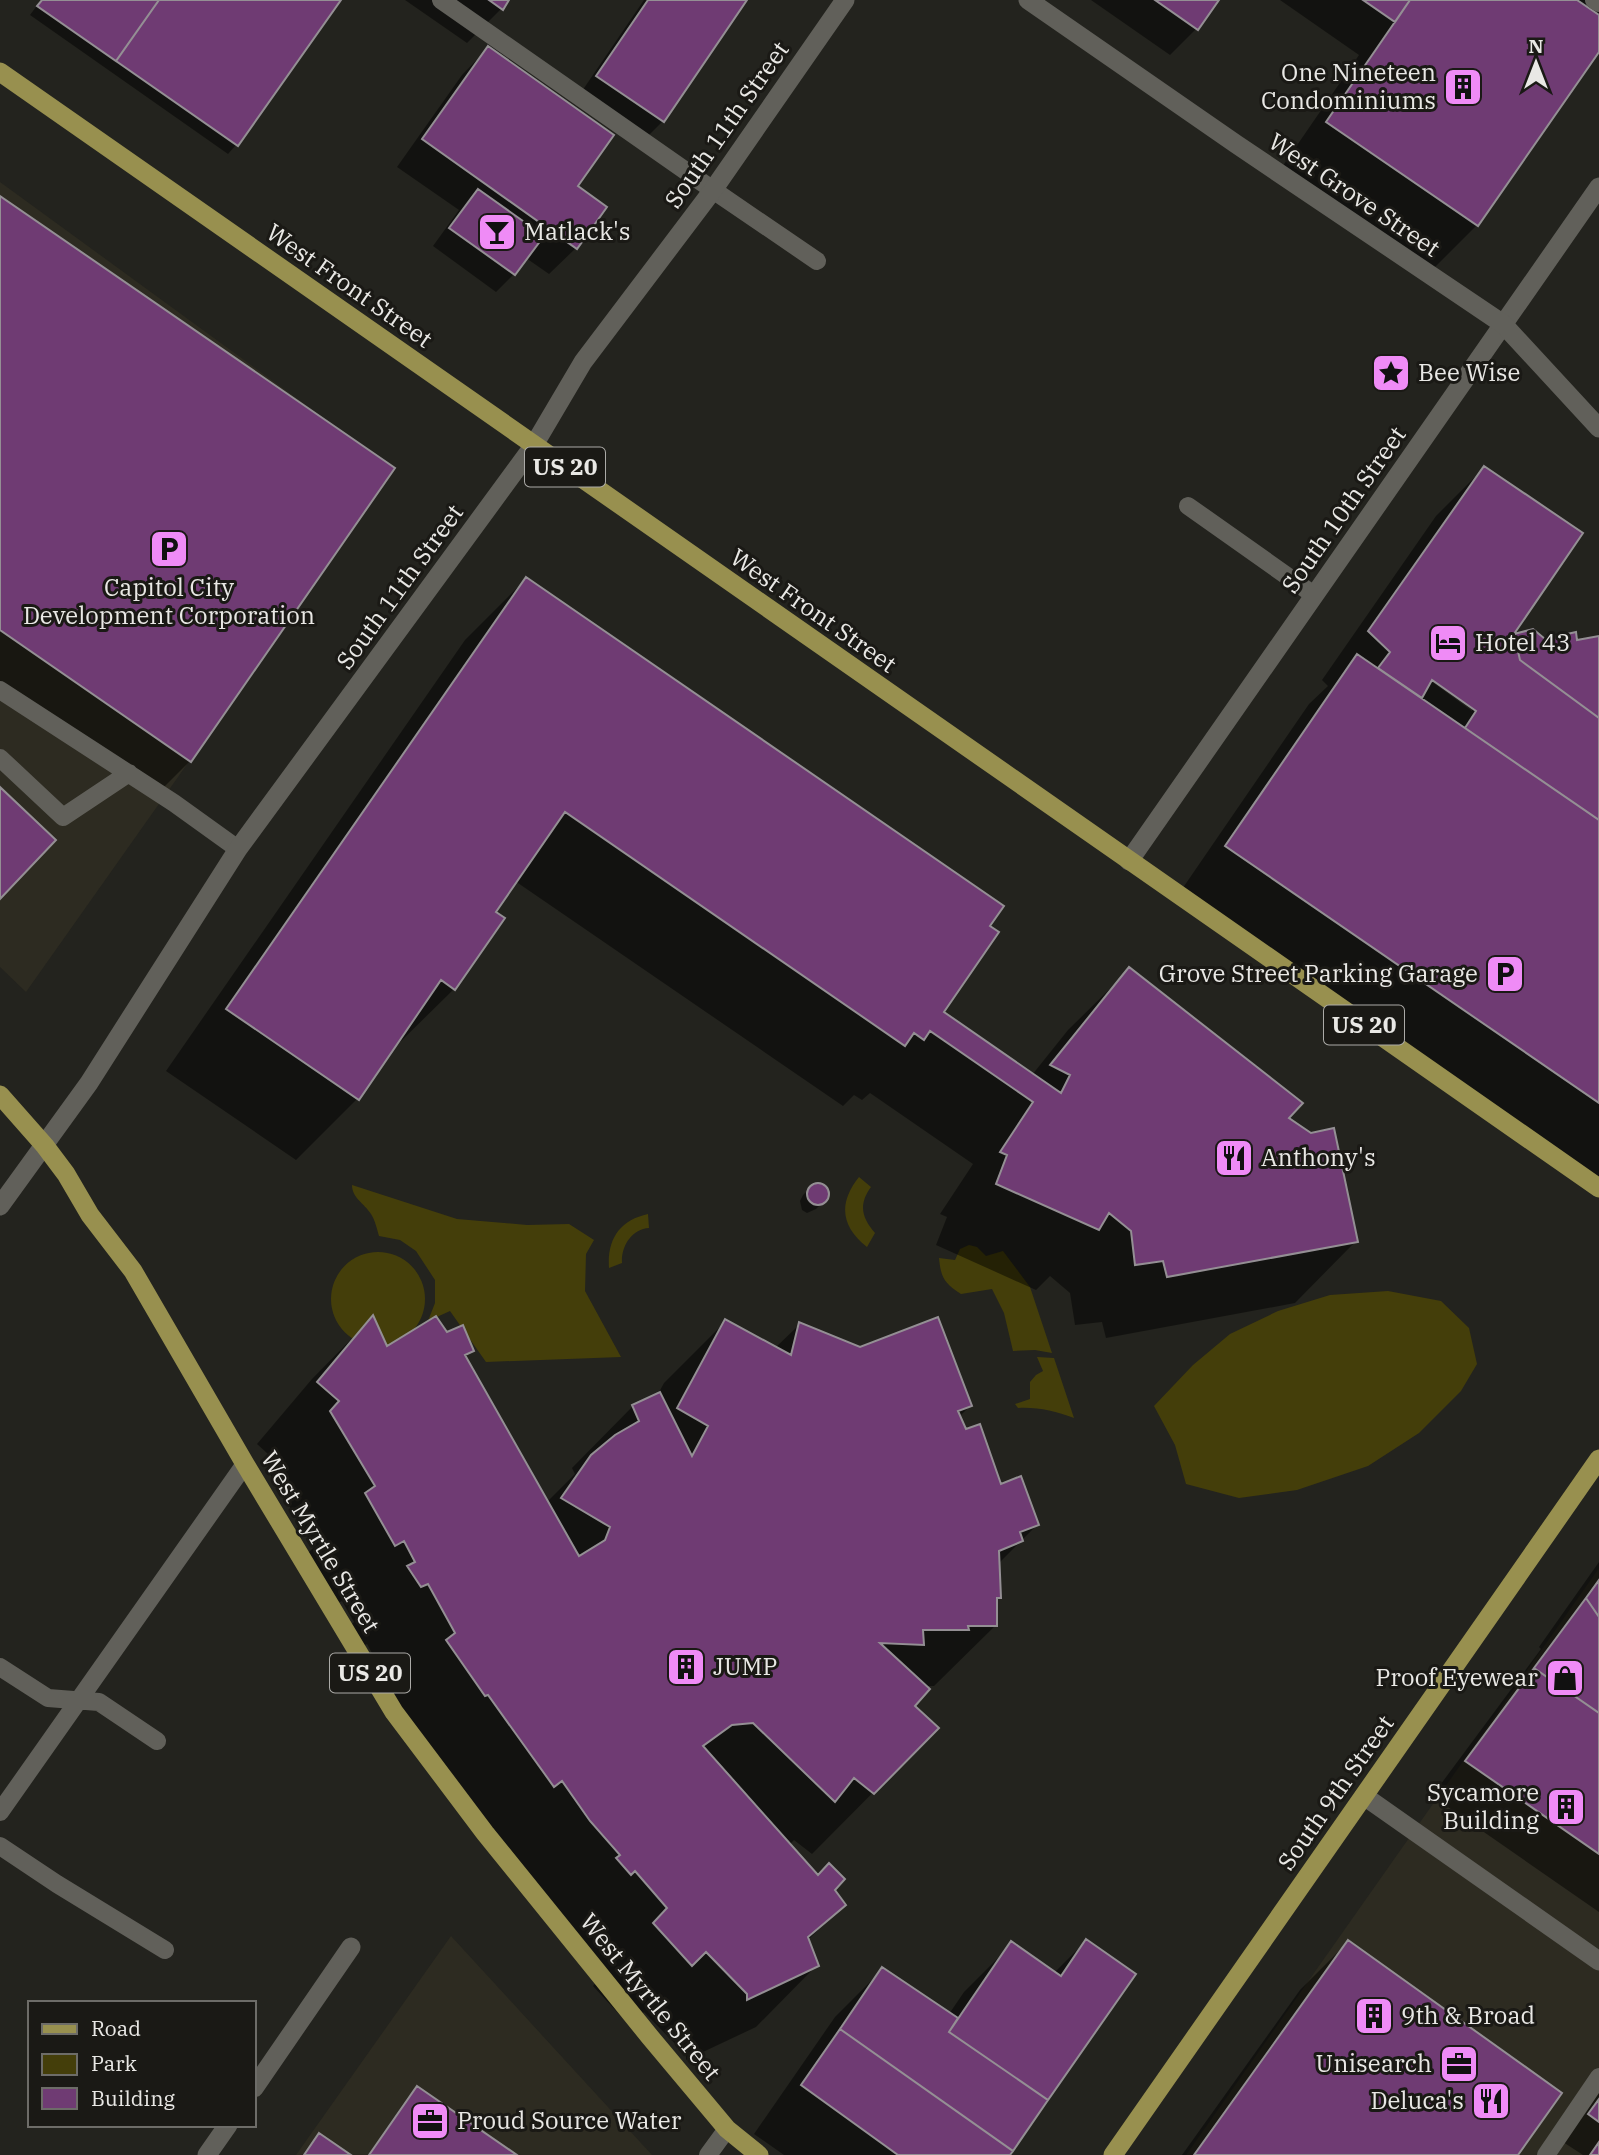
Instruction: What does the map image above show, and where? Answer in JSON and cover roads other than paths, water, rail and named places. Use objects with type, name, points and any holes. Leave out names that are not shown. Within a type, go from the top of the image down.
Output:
[{"type":"main road","name":"West Front Street","points":[[0,72],[1599,1188]]},
{"type":"main road","name":"West Myrtle Street","points":[[0,1095],[45,1146],[66,1174],[90,1215],[134,1271],[245,1464],[394,1712],[485,1833],[727,2129],[759,2155]]},
{"type":"main road","name":"South 9th Street","points":[[1113,2155],[1599,1459]]},
{"type":"street","name":"South 11th Street","points":[[0,1206],[89,1083],[238,849],[534,445],[583,362],[713,190],[845,0]]},
{"type":"street","name":"West Grove Street","points":[[1028,0],[1503,324],[1599,428]]},
{"type":"street","name":"South 10th Street","points":[[1129,861],[1599,187]]},
{"type":"street","points":[[1364,1796],[1599,1961]]},
{"type":"street","points":[[256,2085],[351,1947]]},
{"type":"street","points":[[207,2155],[227,2127]]},
{"type":"lane","points":[[441,0],[817,261]]},
{"type":"lane","points":[[1594,0],[1599,3]]},
{"type":"lane","points":[[1188,506],[1314,595]]},
{"type":"lane","points":[[0,690],[174,803],[238,849]]},
{"type":"lane","points":[[0,758],[63,817],[130,774]]},
{"type":"lane","points":[[0,1812],[245,1464]]},
{"type":"lane","points":[[0,1667],[48,1698],[99,1702],[157,1741]]},
{"type":"lane","points":[[0,1846],[165,1950]]},
{"type":"lane","points":[[1546,2155],[1599,2077]]},
{"type":"lane","points":[[708,2155],[727,2129]]},
{"type":"place","name":"One Nineteen Condominiums","points":[[1463,87]]},
{"type":"place","name":"Matlack's","points":[[497,232]]},
{"type":"place","name":"Bee Wise","points":[[1391,373]]},
{"type":"place","name":"Capitol City Development Corporation","points":[[169,549]]},
{"type":"place","name":"Hotel 43","points":[[1448,643]]},
{"type":"place","name":"Grove Street Parking Garage","points":[[1505,974]]},
{"type":"place","name":"Anthony's","points":[[1234,1158]]},
{"type":"place","name":"JUMP","points":[[686,1667]]},
{"type":"place","name":"Proof Eyewear","points":[[1565,1678]]},
{"type":"place","name":"Sycamore Building","points":[[1566,1807]]},
{"type":"place","name":"9th & Broad","points":[[1374,2016]]},
{"type":"place","name":"Unisearch","points":[[1459,2064]]},
{"type":"place","name":"Deluca's","points":[[1491,2101]]},
{"type":"place","name":"Proud Source Water","points":[[430,2121]]}]
